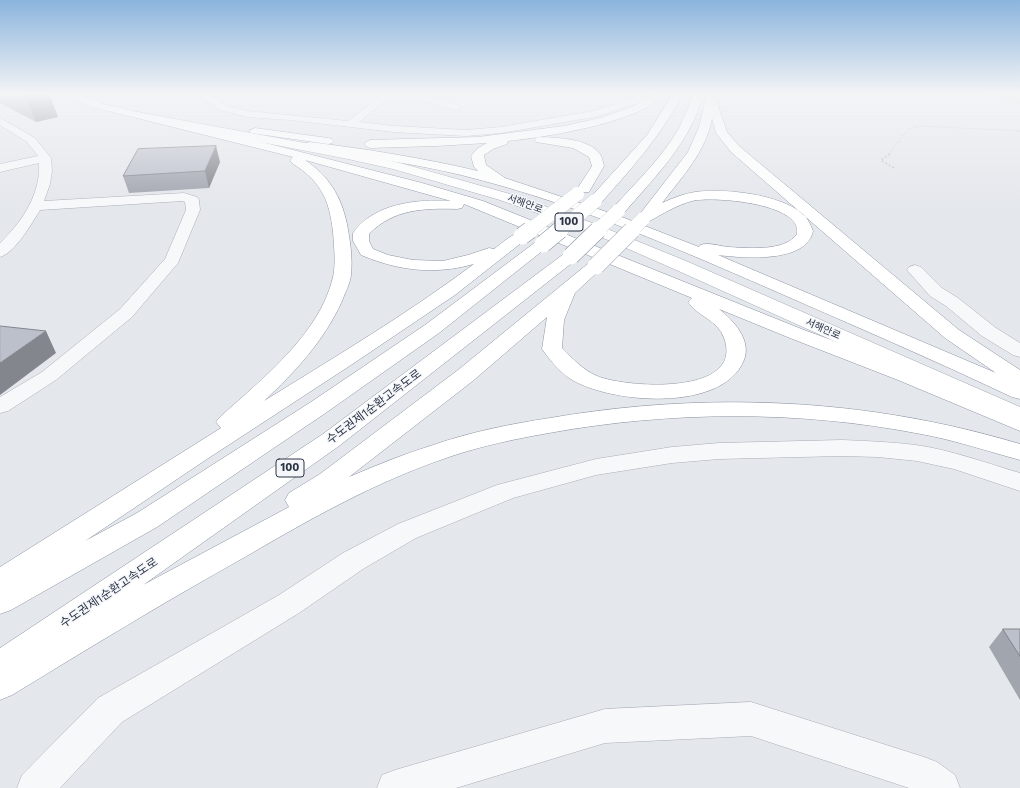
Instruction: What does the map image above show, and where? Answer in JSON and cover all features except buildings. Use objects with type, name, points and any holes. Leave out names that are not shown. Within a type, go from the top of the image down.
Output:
[{"type":"main road","points":[[201,131],[424,188],[478,204],[797,334],[906,375],[1020,422]]},
{"type":"main road","name":"서해안로","points":[[219,131],[369,160],[450,181],[505,197],[590,227],[680,265],[1020,416]]},
{"type":"main road","points":[[252,131],[339,142],[422,144],[556,131]]},
{"type":"main road","name":"100","points":[[0,601],[147,520],[306,416],[432,329],[532,240],[595,201],[633,160],[656,131]]},
{"type":"main road","name":"수도권제1순환고속도로","points":[[0,667],[331,440],[571,256],[618,210],[663,159],[682,131]]},
{"type":"main road","points":[[151,595],[329,480],[466,375],[596,266],[643,219],[694,153],[703,131]]},
{"type":"main road","points":[[721,131],[735,150],[952,334],[1020,380]]},
{"type":"main road","points":[[0,582],[194,455],[364,348],[448,291],[532,240],[580,191],[594,174],[598,166],[595,156],[588,150],[565,143],[526,140],[500,143],[488,146],[481,150],[477,156],[480,167],[495,178],[509,184]]},
{"type":"main road","points":[[194,455],[287,367],[312,337],[330,309],[342,277],[342,245],[338,214],[332,193],[320,177],[291,157],[246,141]]},
{"type":"main road","points":[[293,144],[376,155],[439,167],[509,184],[596,212],[654,234],[1020,392]]},
{"type":"main road","points":[[580,191],[609,167]]},
{"type":"main road","points":[[643,219],[676,201],[695,196],[722,195],[751,198],[770,202],[796,216],[806,232],[804,237],[798,243],[780,250],[761,252],[709,248],[654,234]]},
{"type":"main road","points":[[513,217],[456,204],[406,207],[376,218],[361,233],[361,241],[367,252],[396,264],[434,266],[456,264],[475,259],[532,240]]},
{"type":"main road","points":[[566,291],[556,320],[552,349],[576,373],[590,380],[612,387],[647,392],[677,391],[705,385],[725,374],[736,357],[736,342],[728,326],[711,310],[634,268]]},
{"type":"main road","points":[[0,684],[151,595],[301,511],[377,475],[430,454],[482,439],[574,420],[665,410],[767,410],[827,413],[910,424],[994,444],[1020,452]]},
{"type":"street","points":[[0,252],[20,230],[37,206],[47,169],[45,158],[31,140],[16,131]]},
{"type":"street","points":[[423,131],[459,133],[491,131]]},
{"type":"street","points":[[0,168],[45,158]]},
{"type":"street","points":[[0,406],[49,376],[126,313],[172,260],[193,210],[192,200],[184,197],[37,206]]},
{"type":"street","points":[[915,270],[936,292],[952,302],[988,332],[1020,351]]},
{"type":"street","points":[[36,788],[110,710],[289,604],[353,561],[407,531],[506,491],[596,467],[672,455],[719,451],[842,448],[917,452],[957,462],[1020,482]]},
{"type":"street","points":[[395,788],[605,726],[751,719],[924,775],[942,788]]},
{"type":"path","points":[[894,168],[881,160],[890,153],[907,131]]}]
